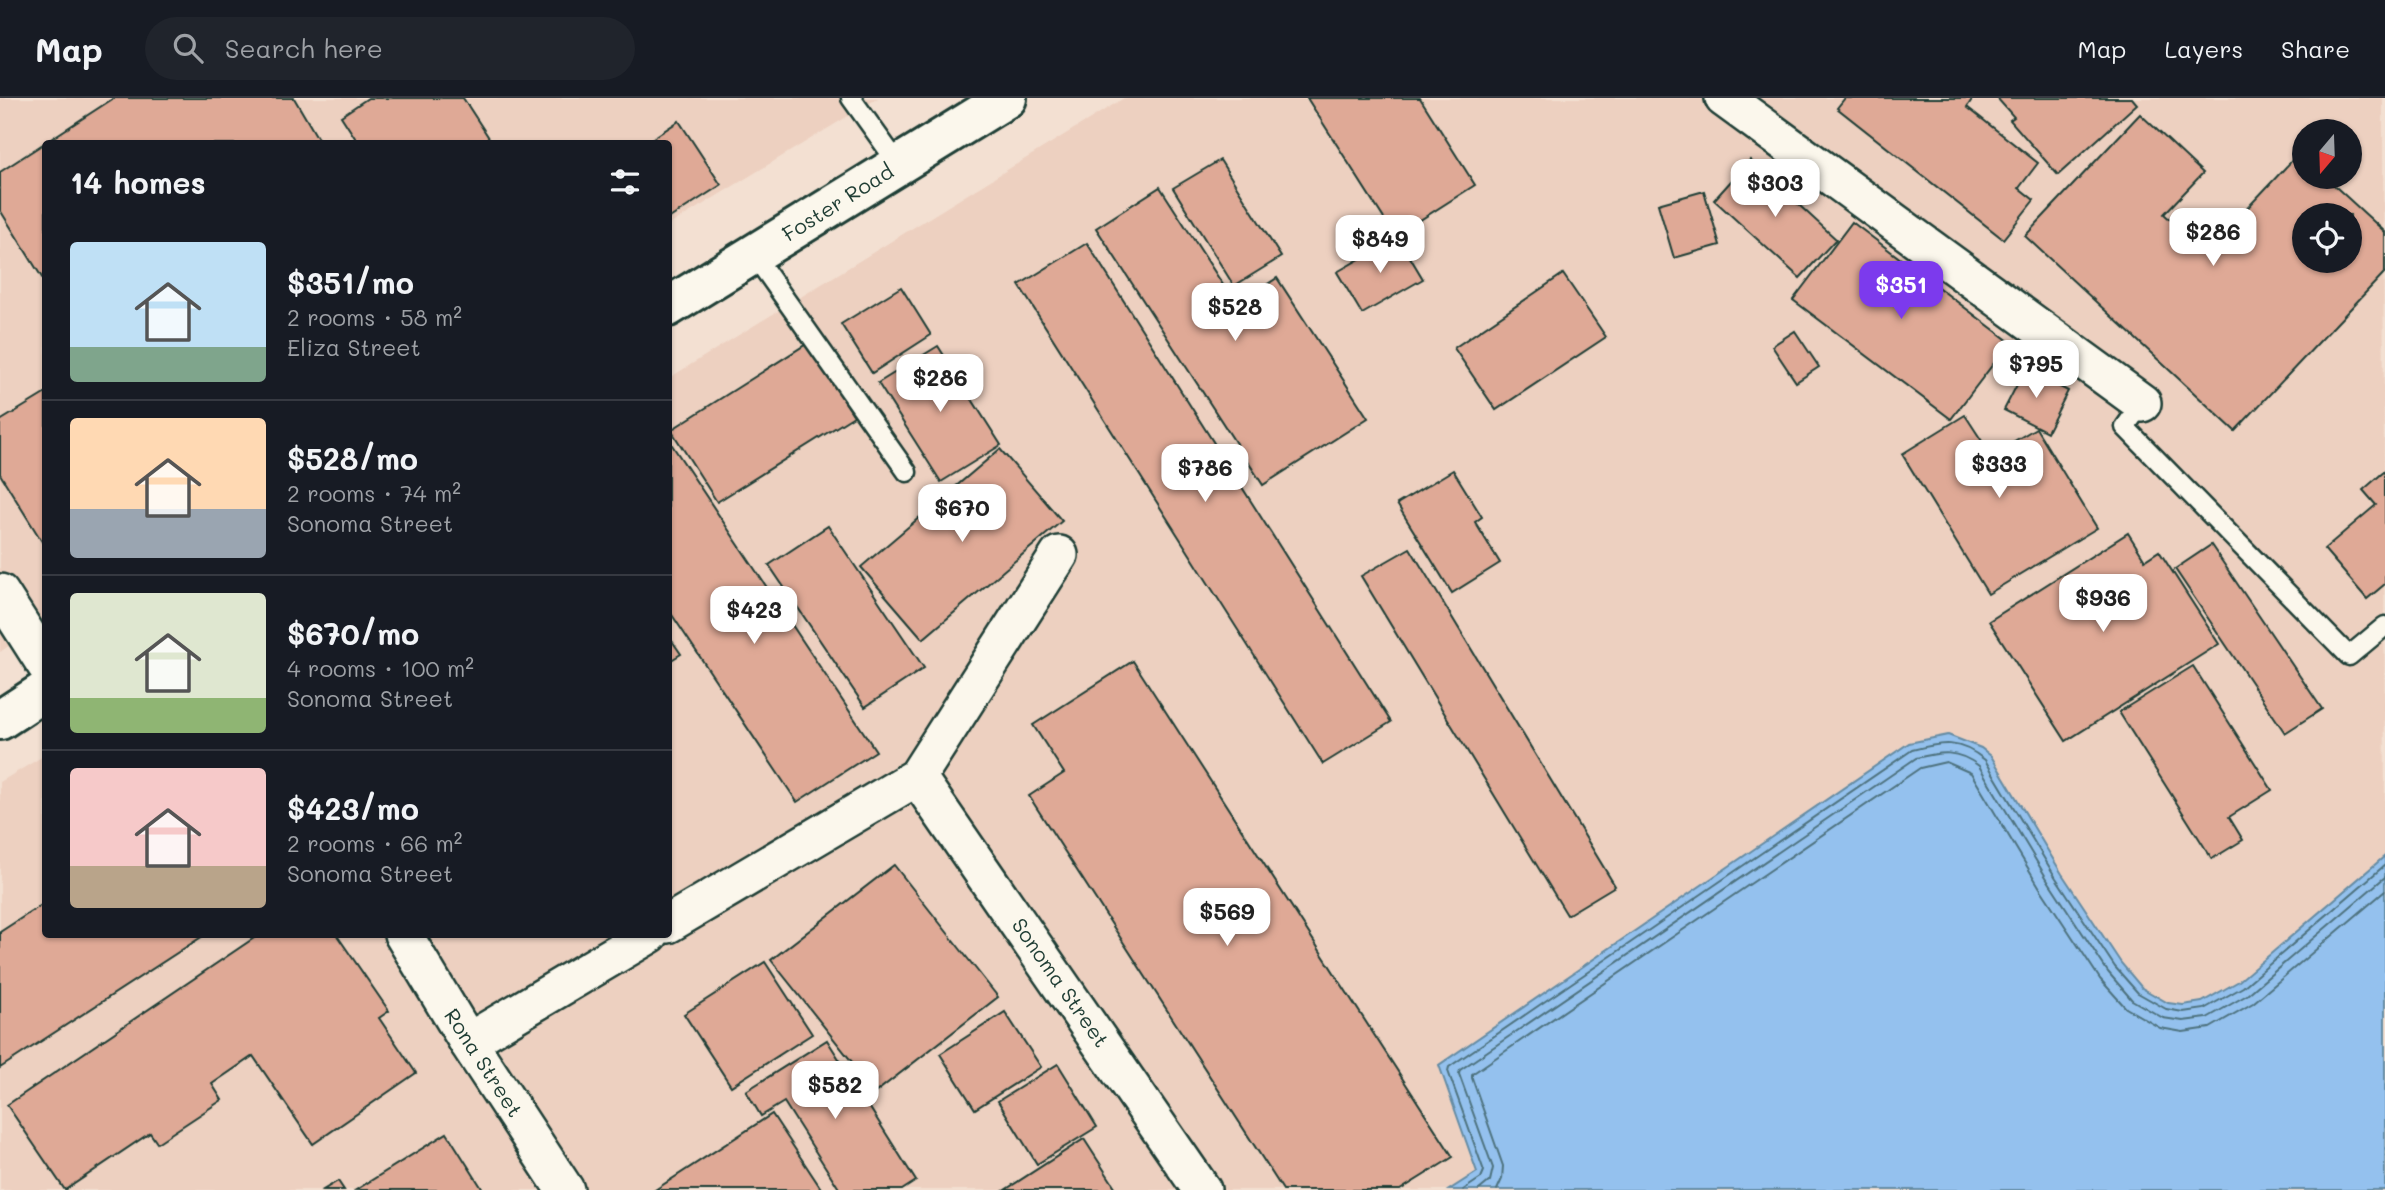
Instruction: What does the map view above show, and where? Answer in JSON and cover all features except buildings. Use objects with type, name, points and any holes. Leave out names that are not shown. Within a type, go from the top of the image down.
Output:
[{"type":"main road","name":"Foster Road","points":[[672,305],[1007,98]]},
{"type":"main road","points":[[0,720],[42,693]]},
{"type":"street","points":[[1724,98],[2142,403]]},
{"type":"street","points":[[672,922],[917,777],[1059,555]]},
{"type":"street","points":[[0,593],[42,659]]},
{"type":"street","name":"Sonoma Street","points":[[917,777],[1202,1190]]},
{"type":"street","name":"Rona Street","points":[[405,938],[468,1042],[565,1190]]},
{"type":"street","points":[[468,1042],[643,938]]},
{"type":"lane","points":[[852,98],[899,164]]},
{"type":"lane","points":[[754,255],[907,472]]},
{"type":"lane","points":[[2142,403],[2125,426],[2349,656],[2385,626]]},
{"type":"shaded area","points":[[0,98],[878,98],[672,223],[672,140],[42,140],[42,623],[0,652]]},
{"type":"shaded area","points":[[1124,98],[2383,98],[2385,856],[2239,981],[2202,1002],[2183,1005],[2168,1003],[2142,988],[2121,963],[2062,874],[1991,756],[1981,748],[1948,735],[1478,1172],[1449,1190],[0,1190],[0,782],[42,757],[42,938],[672,938],[672,376]]},
{"type":"water","points":[[1948,735],[1981,748],[1991,756],[2062,874],[2121,963],[2142,988],[2168,1003],[2183,1005],[2202,1002],[2239,981],[2385,856],[2385,1190],[1449,1190],[1477,1172],[1439,1065],[1909,743]]}]
